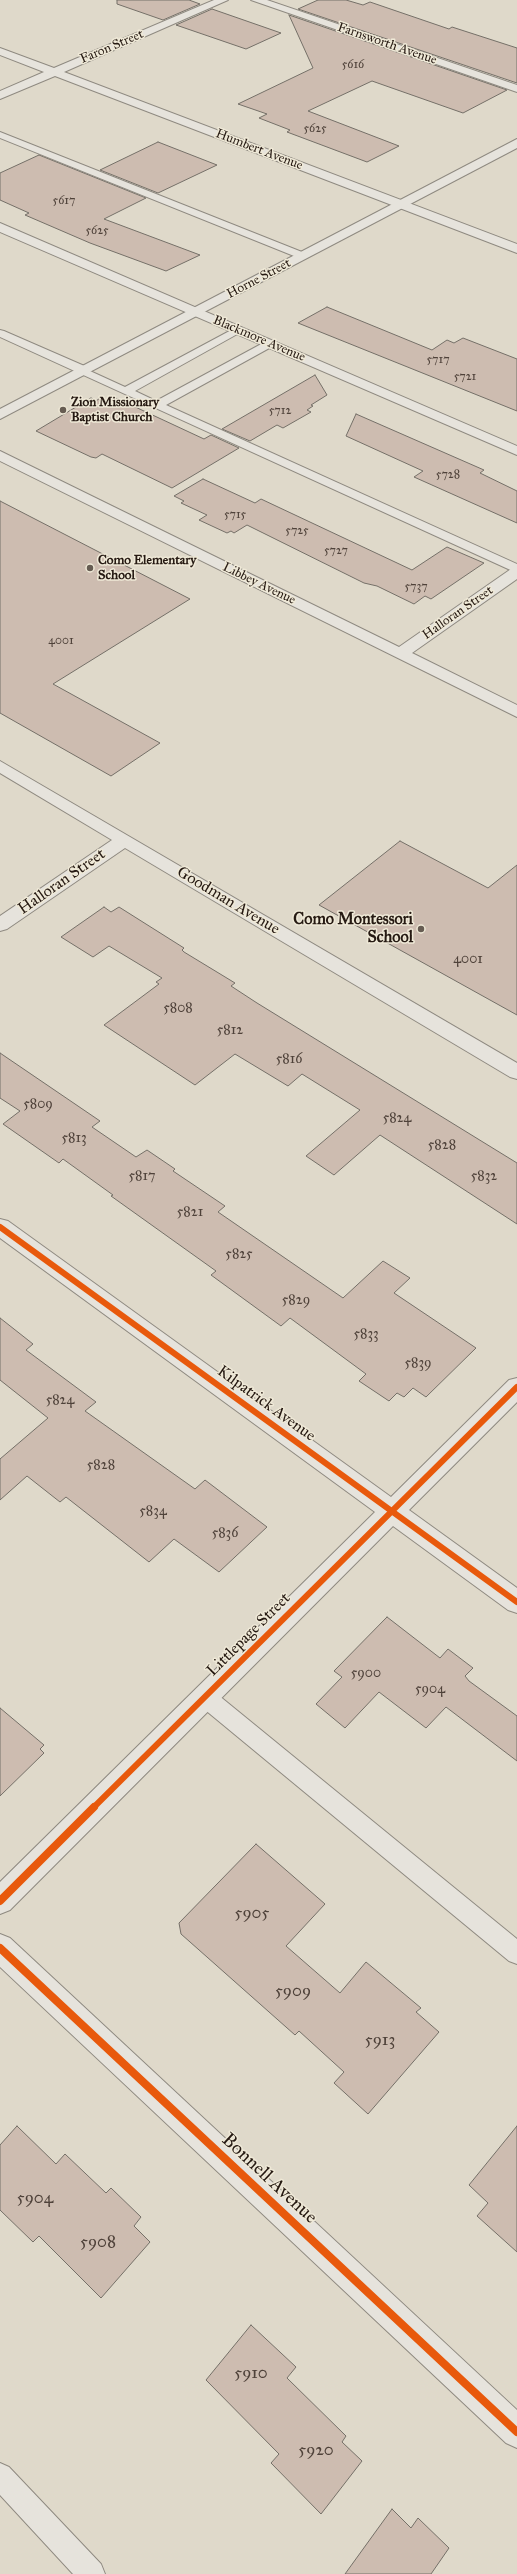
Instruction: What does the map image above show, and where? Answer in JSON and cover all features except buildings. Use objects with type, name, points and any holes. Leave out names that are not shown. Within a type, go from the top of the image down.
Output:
[{"type":"street","name":"Faron Street","points":[[0,95],[223,0]]},
{"type":"street","name":"Farnsworth Avenue","points":[[256,0],[517,89]]},
{"type":"street","name":"Humbert Avenue","points":[[0,51],[517,249]]},
{"type":"street","name":"Horne Street","points":[[0,415],[517,143]]},
{"type":"street","name":"Blackmore Avenue","points":[[0,227],[517,451]]},
{"type":"street","name":"Libbey Avenue","points":[[0,455],[517,712]]},
{"type":"street","name":"Halloran Street","points":[[400,654],[517,572]]},
{"type":"street","name":"Goodman Avenue","points":[[0,766],[517,1072]]},
{"type":"street","name":"Halloran Street","points":[[0,925],[124,840]]},
{"type":"street","name":"Kilpatrick Avenue","points":[[0,1227],[517,1602]]},
{"type":"street","name":"Littlepage Street","points":[[0,1901],[517,1387]]},
{"type":"street","name":"Bonnell Avenue","points":[[0,1948],[517,2432]]},
{"type":"lane","points":[[0,135],[303,256]]},
{"type":"lane","points":[[126,391],[237,330]]},
{"type":"lane","points":[[0,333],[517,569]]},
{"type":"lane","points":[[157,405],[269,344]]},
{"type":"lane","points":[[205,1697],[517,1953]]},
{"type":"lane","points":[[0,2476],[91,2574]]},
{"type":"cycle path","points":[[0,1227],[517,1602]]},
{"type":"cycle path","points":[[0,1901],[517,1387]]},
{"type":"cycle path","points":[[0,1948],[517,2432]]},
{"type":"place","name":"Zion Missionary Baptist Church","points":[[63,410]]},
{"type":"place","name":"Como Elementary School","points":[[90,568]]},
{"type":"place","name":"Como Montessori School","points":[[421,929]]}]
